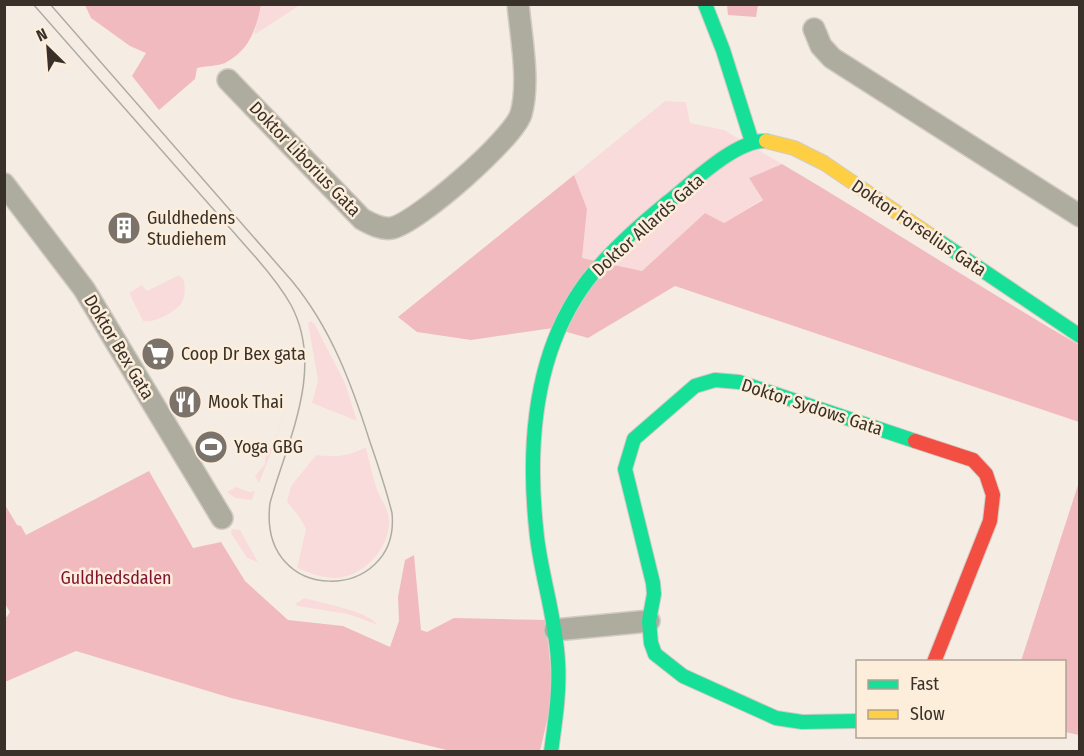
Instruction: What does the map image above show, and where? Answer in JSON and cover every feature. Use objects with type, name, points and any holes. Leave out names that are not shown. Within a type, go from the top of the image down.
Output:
[{"type":"street","name":"Doktor Liborius Gata","points":[[228,80],[362,219],[382,228],[392,228],[416,215],[471,171],[515,125],[520,115],[525,87],[518,4]]},
{"type":"street","points":[[705,4],[723,50],[752,141]]},
{"type":"street","points":[[814,29],[821,46],[832,58],[1080,216]]},
{"type":"street","name":"Doktor Forselius Gata","points":[[752,141],[778,143],[808,155],[876,198],[1079,335]]},
{"type":"street","name":"Doktor Allards Gata","points":[[551,752],[559,680],[555,630],[538,548],[533,486],[533,448],[544,367],[556,333],[587,282],[610,256],[649,220],[724,158],[752,141]]},
{"type":"street","name":"Doktor Bex Gata","points":[[4,184],[84,288],[222,518]]},
{"type":"street","name":"Doktor Sydows Gata","points":[[856,721],[802,722],[776,718],[683,676],[655,654],[651,643],[649,621],[654,594],[653,583],[625,469],[634,439],[695,386],[715,380],[739,382],[973,460],[982,468],[994,492],[990,521],[935,660]]},
{"type":"street","points":[[555,630],[649,621]]},
{"type":"shaded area","points":[[261,5],[300,5],[254,35]]},
{"type":"shaded area","points":[[665,101],[686,102],[690,123],[724,130],[782,164],[749,178],[763,199],[724,223],[705,213],[642,271],[582,258],[587,209],[574,175]]},
{"type":"shaded area","points":[[179,275],[184,280],[185,286],[181,304],[164,317],[143,321],[129,293],[142,285],[147,291]]},
{"type":"shaded area","points":[[311,321],[345,383],[357,421],[312,403],[318,380],[308,323]]},
{"type":"shaded area","points":[[289,397],[271,453],[259,483],[255,476],[265,464],[266,448],[272,448]]},
{"type":"shaded area","points":[[366,447],[376,487],[389,516],[385,542],[379,552],[363,568],[343,577],[324,577],[297,568],[306,529],[287,502],[291,486],[316,455],[342,455]]},
{"type":"shaded area","points":[[236,487],[250,492],[255,491],[252,500],[235,498],[227,492]]},
{"type":"shaded area","points":[[232,529],[240,530],[258,562],[247,558],[231,533]]},
{"type":"shaded area","points":[[305,598],[355,611],[378,625],[348,614],[297,606],[296,603]]},
{"type":"green space","points":[[727,4],[758,5],[756,17],[728,15]]},
{"type":"green space","points":[[85,5],[261,5],[254,30],[240,52],[225,63],[197,68],[195,79],[159,110],[132,76],[146,53],[130,46],[91,18]]},
{"type":"green space","points":[[782,164],[1079,345],[1079,422],[675,286],[588,338],[553,328],[471,340],[417,332],[398,317],[574,175],[587,209],[582,258],[642,271],[705,213],[724,223],[763,200],[749,178]]},
{"type":"green space","name":"Guldhedsdalen","points":[[149,471],[193,548],[221,542],[245,581],[288,620],[343,626],[390,647],[399,621],[398,597],[405,560],[414,555],[421,630],[427,632],[454,618],[546,620],[553,695],[540,751],[451,751],[231,698],[76,651],[5,682],[5,619],[10,612],[5,604],[4,503],[26,535]]},
{"type":"green space","points":[[1079,482],[1080,735],[1066,732],[1066,660],[1021,660]]},
{"type":"tram line","points":[[33,4],[258,260],[291,305],[301,329],[305,354],[304,379],[294,429],[270,503],[272,537],[285,562],[305,576],[330,581],[354,577],[375,564],[389,543],[392,513],[356,399],[329,338],[306,299],[292,281],[50,4]]},
{"type":"traffic: fast","points":[[705,4],[723,50],[752,142]]},
{"type":"traffic: fast","points":[[551,752],[558,696],[558,662],[555,630],[537,537],[533,470],[538,403],[555,339],[569,309],[587,281],[625,239],[714,164],[741,147],[766,141]]},
{"type":"traffic: fast","points":[[936,239],[1080,336]]},
{"type":"traffic: fast","points":[[856,721],[802,722],[776,718],[683,676],[655,654],[651,643],[649,621],[654,594],[653,583],[625,469],[634,439],[695,386],[715,380],[739,382],[915,441]]},
{"type":"traffic: slow","points":[[766,141],[794,148],[824,163],[936,239]]},
{"type":"traffic: jam","points":[[915,441],[973,460],[986,474],[993,495],[990,521],[935,660]]},
{"type":"place","name":"Guldhedens Studiehem","points":[[124,228]]},
{"type":"place","name":"Coop Dr Bex gata","points":[[158,354]]},
{"type":"place","name":"Mook Thai","points":[[185,402]]},
{"type":"place","name":"Yoga GBG","points":[[211,447]]}]
